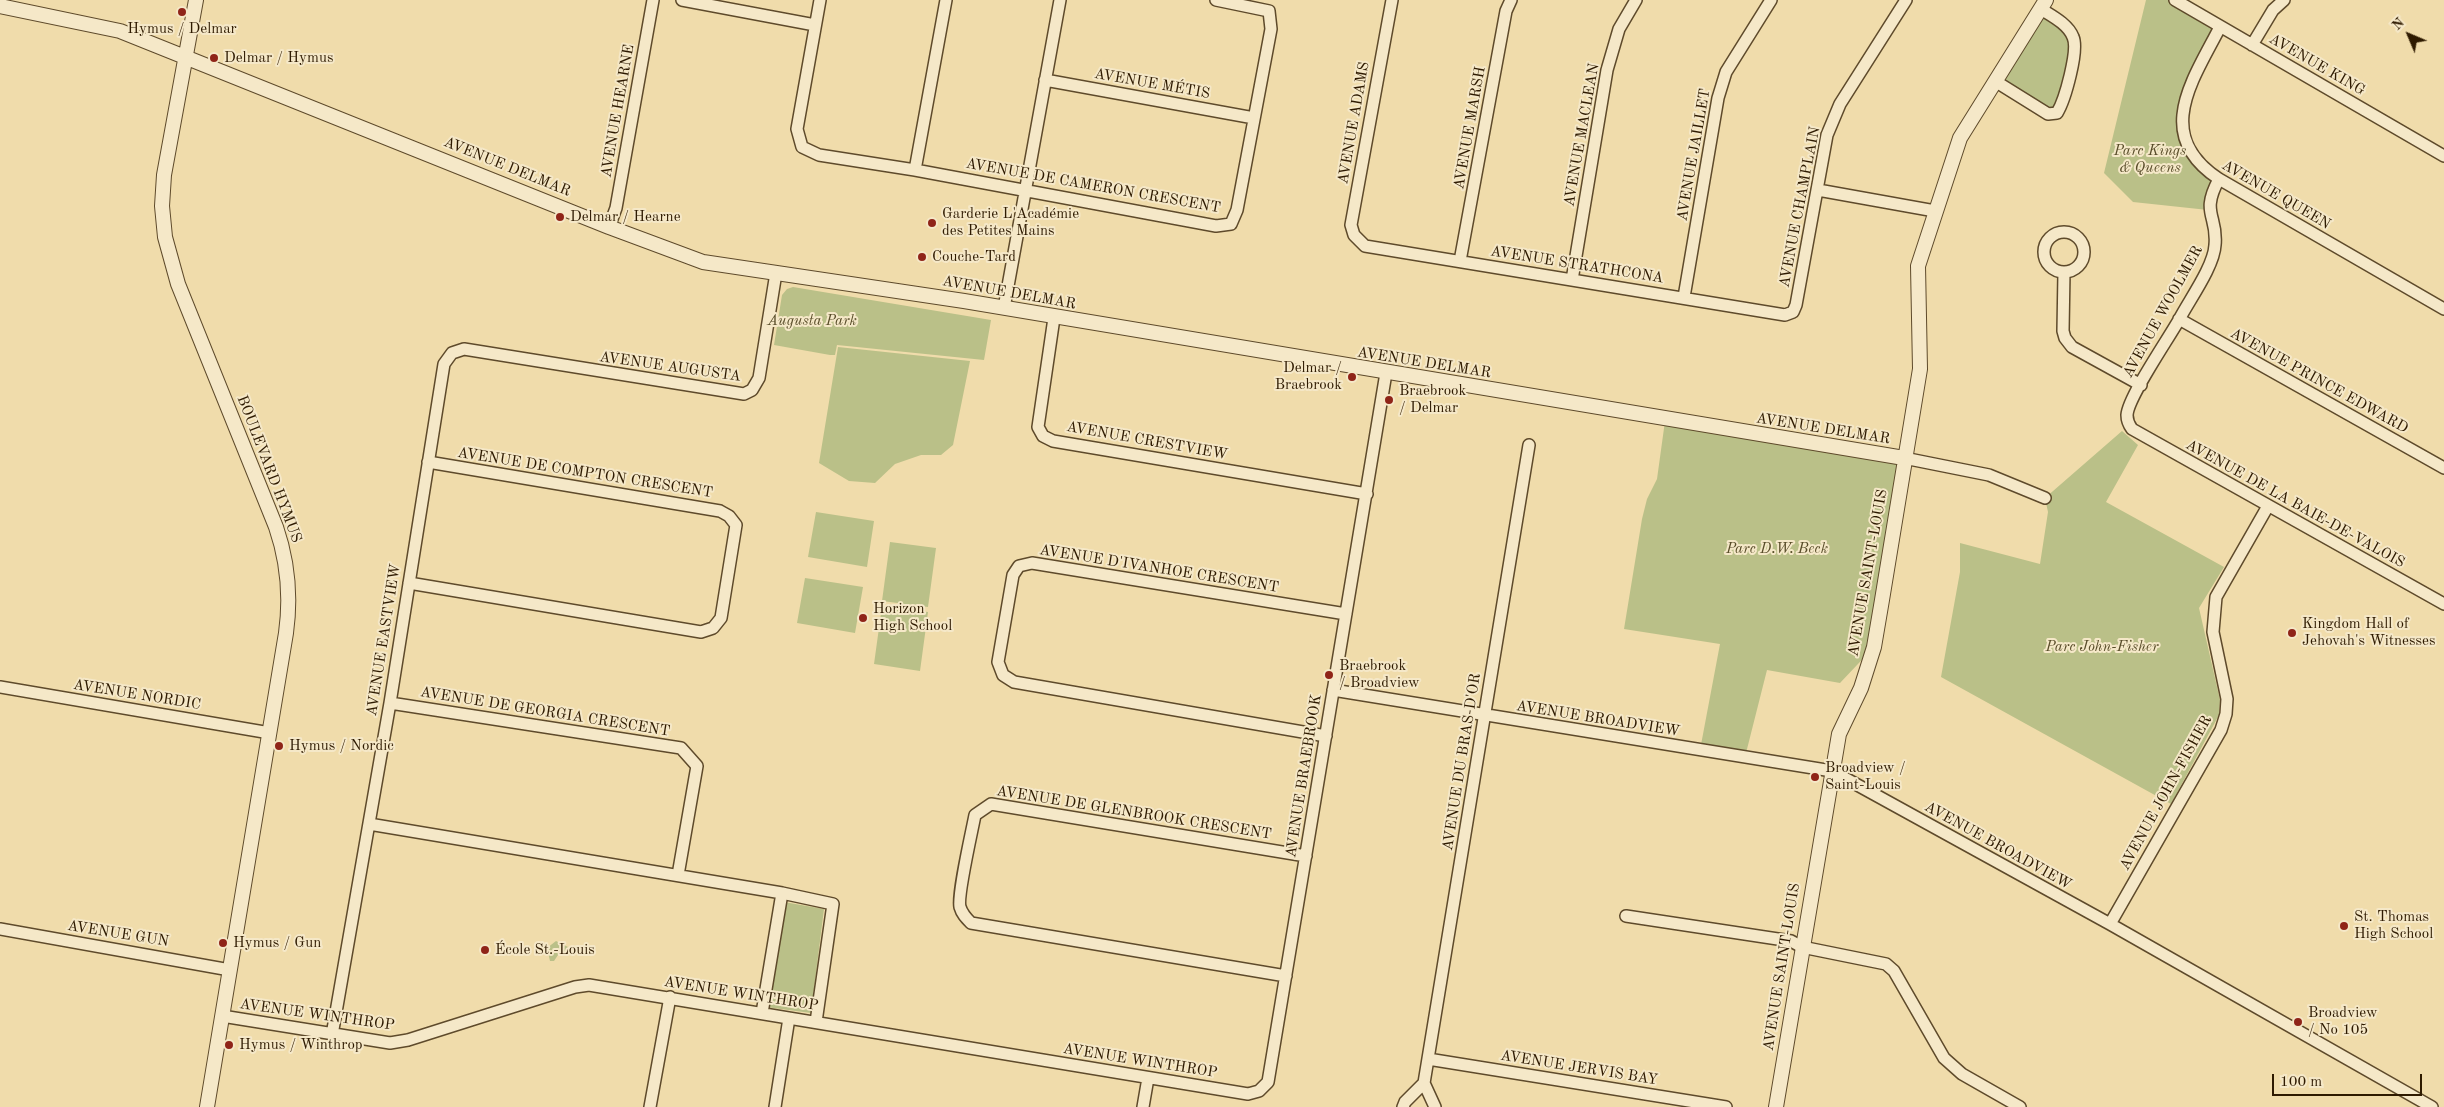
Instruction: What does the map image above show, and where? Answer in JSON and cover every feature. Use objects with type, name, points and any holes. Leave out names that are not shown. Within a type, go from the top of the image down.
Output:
[{"type":"street","name":"BOULEVARD HYMUS","points":[[196,0],[164,175],[164,225],[169,255],[178,284],[267,502],[284,555],[288,586],[288,615],[270,733],[207,1107]]},
{"type":"street","name":"AVENUE HEARNE","points":[[609,226],[616,208],[653,0]]},
{"type":"street","points":[[682,0],[709,2],[815,25],[820,0]]},
{"type":"street","points":[[915,170],[946,0]]},
{"type":"street","points":[[1004,308],[1060,0]]},
{"type":"street","name":"AVENUE DE CAMERON CRESCENT","points":[[815,25],[798,128],[802,147],[819,155],[915,170],[1216,226],[1230,224],[1237,210],[1272,29],[1269,11],[1216,0]]},
{"type":"street","name":"AVENUE ADAMS","points":[[1365,246],[1354,236],[1351,225],[1392,0]]},
{"type":"street","name":"AVENUE MARSH","points":[[1460,262],[1506,12],[1511,0]]},
{"type":"street","name":"AVENUE MACLEAN","points":[[1572,280],[1607,70],[1619,29],[1636,0]]},
{"type":"street","name":"AVENUE JAILLET","points":[[1684,297],[1718,98],[1726,72],[1771,0]]},
{"type":"street","name":"AVENUE CHAMPLAIN","points":[[1785,315],[1793,312],[1796,305],[1827,135],[1840,104],[1906,0]]},
{"type":"street","name":"AVENUE KING","points":[[2175,0],[2444,156]]},
{"type":"street","points":[[2252,45],[2272,10],[2284,0]]},
{"type":"street","name":"AVENUE SAINT-LOUIS","points":[[1776,1107],[1839,734],[1861,688],[1874,647],[1920,369],[1918,266],[1960,138],[1995,81],[2044,4],[2074,37],[2075,48],[2064,103],[2057,113],[2048,114],[1995,81]]},
{"type":"street","name":"AVENUE DELMAR","points":[[0,6],[112,29],[703,262],[1004,308],[1054,318],[1904,458],[1989,475],[2045,498]]},
{"type":"street","name":"AVENUE QUEEN","points":[[2220,27],[2188,91],[2181,116],[2185,140],[2194,158],[2219,179],[2444,309]]},
{"type":"street","name":"AVENUE MÉTIS","points":[[1045,80],[1254,118]]},
{"type":"street","name":"AVENUE WOOLMER","points":[[2132,429],[2127,415],[2132,399],[2179,320],[2211,261],[2215,246],[2214,232],[2208,210],[2212,192],[2219,179]]},
{"type":"street","points":[[1818,190],[1935,211]]},
{"type":"street","name":"AVENUE STRATHCONA","points":[[1365,246],[1785,315]]},
{"type":"street","points":[[2064,272],[2063,331],[2065,338],[2072,347],[2140,385]]},
{"type":"street","name":"AVENUE AUGUSTA","points":[[464,349],[744,394],[752,390],[759,378],[776,273]]},
{"type":"street","name":"AVENUE CRESTVIEW","points":[[1054,318],[1038,427],[1043,436],[1053,441],[1366,494]]},
{"type":"street","name":"AVENUE PRINCE EDWARD","points":[[2179,320],[2444,468]]},
{"type":"street","name":"AVENUE EASTVIEW","points":[[332,1035],[390,703],[444,364],[452,353],[464,349]]},
{"type":"street","name":"AVENUE BRAEBROOK","points":[[1259,1091],[1268,1082],[1386,373]]},
{"type":"street","name":"AVENUE DE LA BAIE-DE-VALOIS","points":[[2132,429],[2444,604]]},
{"type":"street","name":"AVENUE DU BRAS-D'OR","points":[[1424,1083],[1529,445]]},
{"type":"street","name":"AVENUE DE COMPTON CRESCENT","points":[[409,583],[701,632],[713,628],[721,618],[731,565],[736,525],[728,516],[720,511],[428,462]]},
{"type":"street","name":"AVENUE JOHN-FISHER","points":[[2110,924],[2221,730],[2226,714],[2227,699],[2213,632],[2216,597],[2268,506]]},
{"type":"street","name":"AVENUE D'IVANHOE CRESCENT","points":[[1326,736],[1014,682],[1003,675],[998,662],[1005,619],[1013,575],[1019,566],[1032,563],[1346,614]]},
{"type":"street","name":"AVENUE NORDIC","points":[[0,687],[270,733]]},
{"type":"street","name":"AVENUE BROADVIEW","points":[[1333,690],[1832,771],[2110,924],[2432,1107]]},
{"type":"street","name":"AVENUE DE GEORGIA CRESCENT","points":[[390,703],[681,748],[697,766],[678,875]]},
{"type":"street","name":"AVENUE DE GLENBROOK CRESCENT","points":[[1286,976],[971,923],[963,915],[959,905],[966,860],[975,815],[991,804],[1306,856]]},
{"type":"street","points":[[368,824],[678,875],[833,904],[816,1022]]},
{"type":"street","points":[[762,1013],[782,893]]},
{"type":"street","points":[[1626,916],[1791,941],[1802,947],[1886,964],[1894,971],[1944,1058],[1962,1074],[2020,1107]]},
{"type":"street","name":"AVENUE GUN","points":[[0,930],[230,970]]},
{"type":"street","name":"AVENUE WINTHROP","points":[[222,1016],[390,1043],[408,1040],[575,987],[589,985],[1248,1094],[1259,1091]]},
{"type":"street","points":[[650,1107],[670,997]]},
{"type":"street","points":[[775,1107],[789,1018]]},
{"type":"street","name":"AVENUE JERVIS BAY","points":[[1428,1059],[1726,1107]]},
{"type":"street","points":[[1143,1107],[1148,1078]]},
{"type":"street","points":[[1403,1107],[1404,1102],[1424,1083],[1434,1107]]},
{"type":"green space","name":"Parc Kings & Queens","points":[[2146,0],[2175,0],[2220,27],[2188,91],[2185,139],[2219,179],[2208,210],[2133,202],[2104,173]]},
{"type":"green space","points":[[2041,9],[2074,37],[2057,113],[1995,81]]},
{"type":"green space","name":"Augusta Park","points":[[793,287],[991,320],[984,360],[837,345],[835,355],[830,355],[774,345],[782,295],[787,289]]},
{"type":"green space","points":[[838,347],[970,361],[953,445],[941,455],[921,455],[895,464],[875,483],[849,481],[819,463]]},
{"type":"green space","name":"Parc D.W. Beck","points":[[1665,421],[1904,458],[1874,647],[1840,683],[1767,670],[1745,757],[1700,750],[1720,644],[1624,629],[1642,519],[1647,499],[1657,479]]},
{"type":"green space","name":"Parc John-Fisher","points":[[2122,431],[2138,445],[2106,502],[2224,567],[2199,608],[2220,700],[2219,715],[2171,804],[1941,677],[1960,572],[1960,543],[2040,564],[2048,512],[2045,498]]},
{"type":"green space","points":[[816,512],[874,521],[867,567],[808,557]]},
{"type":"green space","points":[[890,542],[936,548],[928,607],[882,601]]},
{"type":"green space","points":[[805,578],[863,587],[855,633],[797,623]]},
{"type":"green space","points":[[882,606],[928,612],[920,671],[874,664]]},
{"type":"green space","points":[[784,902],[824,909],[811,1013],[766,1007]]},
{"type":"green space","points":[[556,941],[568,947],[563,953],[560,952],[554,961],[550,961],[547,948]]},
{"type":"place","name":"Hymus / Delmar","points":[[182,12]]},
{"type":"place","name":"Delmar / Hymus","points":[[214,58]]},
{"type":"place","name":"Delmar / Hearne","points":[[560,217]]},
{"type":"place","name":"Garderie L'Académie des Petites Mains","points":[[932,223]]},
{"type":"place","name":"Couche-Tard","points":[[922,257]]},
{"type":"place","name":"Delmar / Braebrook","points":[[1352,377]]},
{"type":"place","name":"Braebrook / Delmar","points":[[1389,400]]},
{"type":"place","name":"Horizon High School","points":[[863,618]]},
{"type":"place","name":"Kingdom Hall of Jehovah's Witnesses","points":[[2292,633]]},
{"type":"place","name":"Braebrook / Broadview","points":[[1329,675]]},
{"type":"place","name":"Hymus / Nordic","points":[[279,746]]},
{"type":"place","name":"Broadview / Saint-Louis","points":[[1815,777]]},
{"type":"place","name":"St. Thomas High School","points":[[2344,926]]},
{"type":"place","name":"Hymus / Gun","points":[[223,943]]},
{"type":"place","name":"École St.-Louis","points":[[485,950]]},
{"type":"place","name":"Broadview / No 105","points":[[2298,1022]]},
{"type":"place","name":"Hymus / Winthrop","points":[[229,1045]]}]
